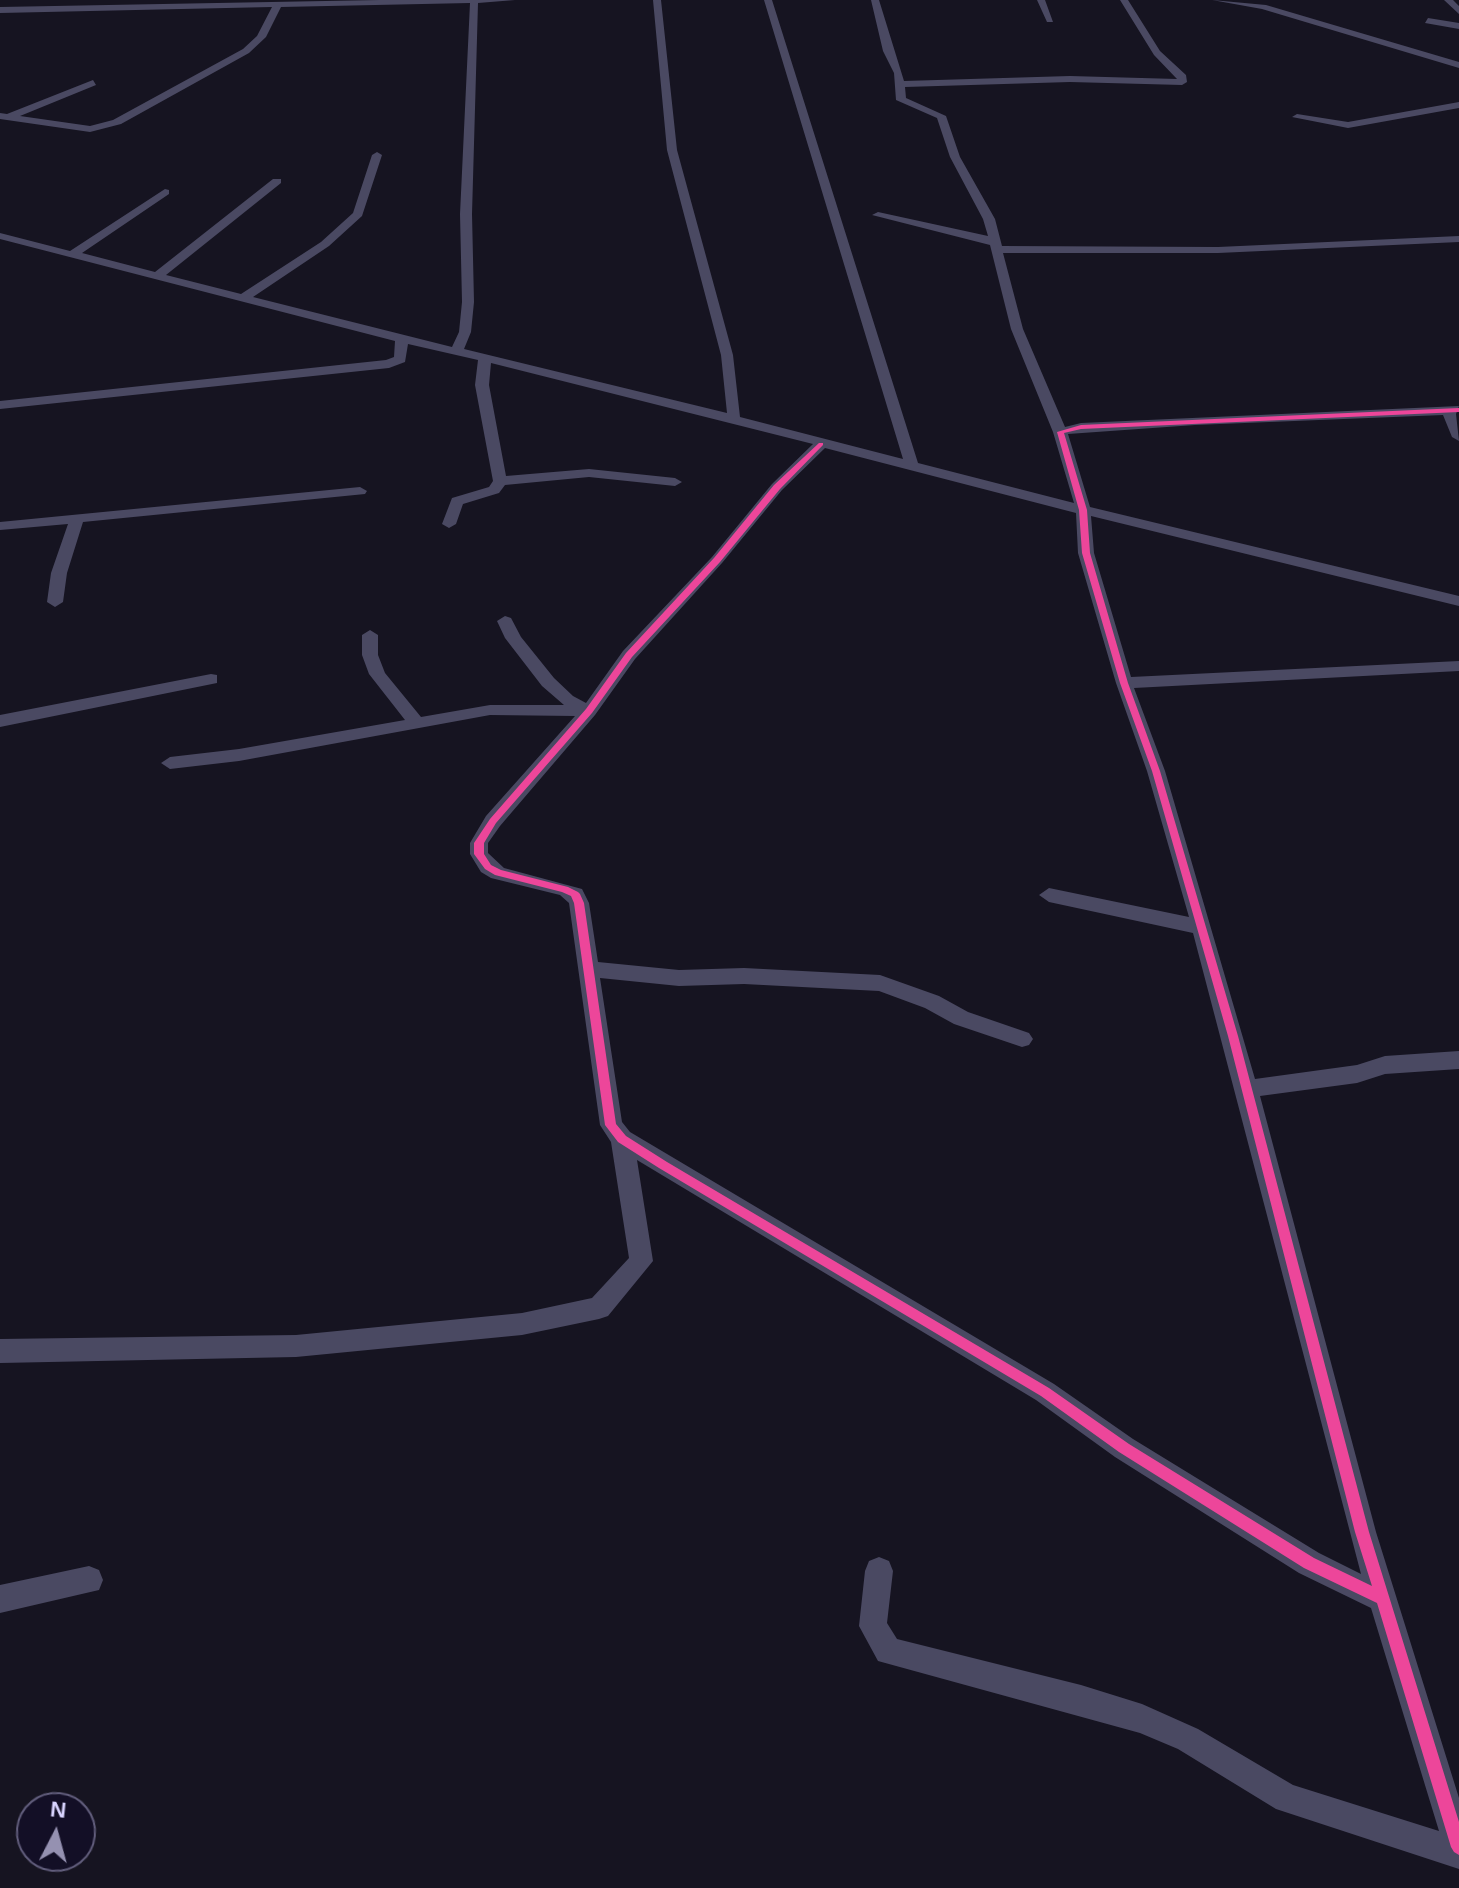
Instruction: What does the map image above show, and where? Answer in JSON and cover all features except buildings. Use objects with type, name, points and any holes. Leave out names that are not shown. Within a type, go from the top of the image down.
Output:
[{"type":"street","points":[[456,352],[465,332],[468,302],[466,214],[473,0]]},
{"type":"street","points":[[0,10],[113,4],[277,6],[293,3],[511,0]]},
{"type":"street","points":[[657,0],[672,150],[727,355],[734,420]]},
{"type":"street","points":[[768,0],[912,467]]},
{"type":"street","points":[[875,0],[905,103],[941,116],[955,157],[989,219],[1017,329],[1060,432],[1083,510],[1086,553],[1124,683],[1156,771],[1173,839],[1201,927],[1381,1598],[1459,1847]]},
{"type":"street","points":[[1041,0],[1050,20]]},
{"type":"street","points":[[901,84],[1070,79],[1182,82],[1181,75],[1157,53],[1140,29],[1124,0]]},
{"type":"street","points":[[1216,0],[1242,2],[1459,65]]},
{"type":"street","points":[[1448,0],[1459,11]]},
{"type":"street","points":[[1207,6],[1242,2]]},
{"type":"street","points":[[6,120],[90,129],[117,122],[246,51],[261,37],[277,6]]},
{"type":"street","points":[[1428,21],[1459,26]]},
{"type":"street","points":[[1365,37],[1377,30]]},
{"type":"street","points":[[6,120],[93,83]]},
{"type":"street","points":[[1297,117],[1348,125],[1459,105]]},
{"type":"street","points":[[243,298],[325,244],[358,214],[377,155]]},
{"type":"street","points":[[159,275],[277,181]]},
{"type":"street","points":[[73,254],[165,192]]},
{"type":"street","points":[[878,215],[974,235],[996,246],[1218,250],[1459,239]]},
{"type":"street","points":[[0,236],[402,339],[594,383],[1083,510],[1459,601]]},
{"type":"street","points":[[0,405],[389,364],[400,359],[402,339]]},
{"type":"street","points":[[449,524],[457,501],[494,490],[500,481],[482,385],[485,359]]},
{"type":"street","points":[[1060,432],[1081,427],[1454,410],[1459,437]]},
{"type":"street","points":[[821,444],[777,487],[717,560],[629,655],[589,711],[493,821],[479,843],[479,854],[488,867],[498,873],[575,894],[590,969],[604,1094],[611,1125],[622,1139],[1045,1392],[1124,1448],[1309,1563],[1381,1598]]},
{"type":"street","points":[[500,481],[589,473],[675,482]]},
{"type":"street","points":[[0,526],[360,491]]},
{"type":"street","points":[[55,602],[59,573],[77,519]]},
{"type":"street","points":[[505,621],[513,638],[548,682],[567,700],[589,711]]},
{"type":"street","points":[[370,635],[370,655],[377,674],[416,722]]},
{"type":"street","points":[[1124,683],[1459,666]]},
{"type":"street","points":[[0,721],[211,679]]},
{"type":"street","points":[[170,763],[239,755],[416,722],[513,708],[589,711]]},
{"type":"street","points":[[1049,895],[1201,927]]},
{"type":"street","points":[[590,969],[679,978],[744,976],[880,983],[932,1002],[961,1018],[1022,1039]]},
{"type":"street","points":[[1246,1089],[1357,1074],[1385,1065],[1459,1060]]},
{"type":"street","points":[[0,1351],[296,1346],[522,1324],[599,1308],[641,1261],[622,1139]]},
{"type":"street","points":[[879,1571],[873,1626],[888,1651],[1081,1700],[1142,1719],[1188,1739],[1287,1798],[1459,1853]]},
{"type":"street","points":[[0,1599],[89,1580]]},
{"type":"cycle path","points":[[1459,410],[1081,427],[1060,432],[1083,510],[1086,553],[1124,683],[1156,771],[1233,1036],[1362,1532],[1459,1847]]},
{"type":"cycle path","points":[[821,444],[777,487],[717,560],[629,655],[589,711],[493,821],[479,843],[479,854],[488,867],[498,873],[575,894],[579,903],[611,1125],[622,1139],[1045,1392],[1124,1448],[1309,1563],[1381,1598]]}]
